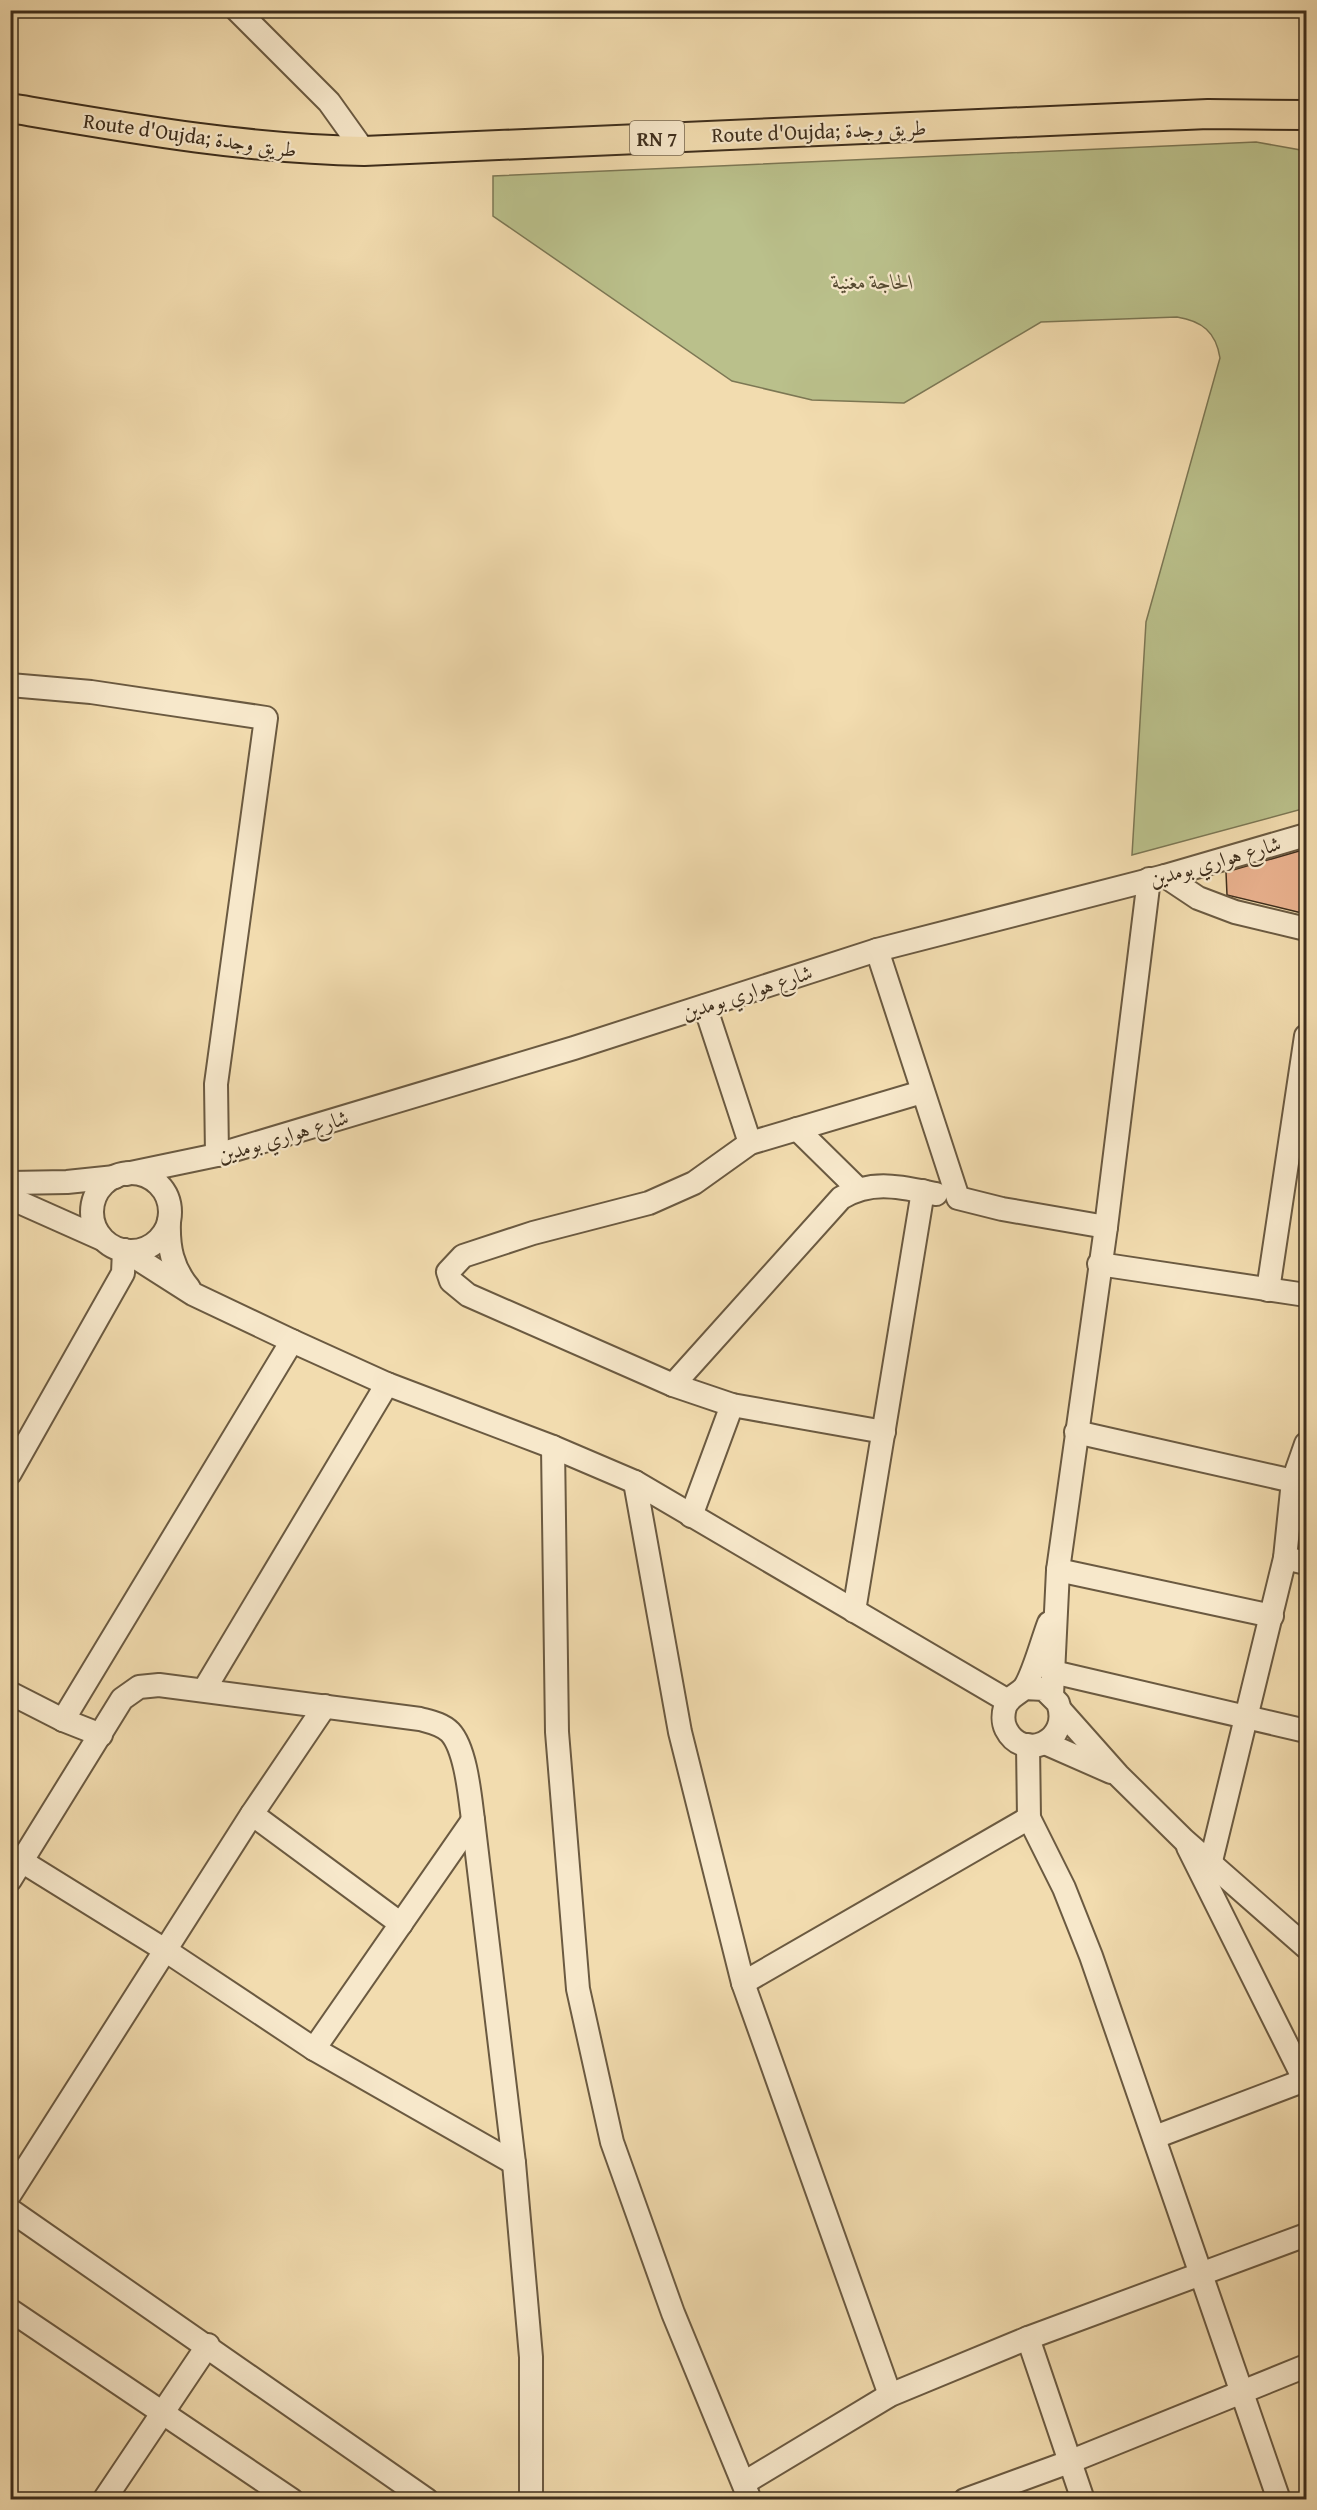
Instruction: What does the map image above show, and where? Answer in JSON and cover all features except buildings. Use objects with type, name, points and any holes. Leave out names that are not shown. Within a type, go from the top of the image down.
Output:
[{"type":"main road","name":"Route d'Oujda; طريق وجدة","points":[[10,108],[222,143],[300,150],[364,151],[1208,114],[1306,115]]},
{"type":"street","points":[[237,10],[329,102],[364,151]]},
{"type":"street","points":[[10,685],[91,692],[266,718],[216,1084],[217,1155]]},
{"type":"street","name":"شارع هواري بومدين","points":[[10,1183],[67,1182],[191,1162],[705,1006],[877,950],[1157,878],[1306,835]]},
{"type":"street","points":[[1037,1744],[1058,1732],[1053,1672],[1054,1607],[1058,1570],[1157,878],[1235,912],[1306,929]]},
{"type":"street","points":[[877,950],[958,1198]]},
{"type":"street","points":[[705,1006],[750,1143]]},
{"type":"street","points":[[1268,1290],[1306,1036]]},
{"type":"street","points":[[884,1432],[732,1405],[673,1385],[468,1295],[451,1281],[448,1272],[463,1256],[533,1233],[649,1203],[694,1183],[750,1143],[922,1092]]},
{"type":"street","points":[[797,1129],[857,1188]]},
{"type":"street","points":[[124,1250],[147,1248],[165,1231],[175,1179],[191,1162]]},
{"type":"street","points":[[102,1239],[96,1229],[93,1205],[97,1193],[120,1175],[137,1174],[157,1183],[169,1211],[168,1240],[172,1260],[181,1278],[194,1294]]},
{"type":"street","points":[[673,1385],[841,1198],[857,1188],[870,1185],[923,1191],[1002,1209],[1106,1227]]},
{"type":"street","points":[[854,1611],[923,1191]]},
{"type":"street","points":[[10,1198],[124,1250],[194,1294],[292,1341],[387,1384],[553,1447],[635,1482],[854,1611],[1016,1695]]},
{"type":"street","points":[[10,1473],[123,1273],[124,1250]]},
{"type":"street","points":[[1100,1264],[1306,1295]]},
{"type":"street","points":[[63,1720],[292,1341]]},
{"type":"street","points":[[204,1690],[387,1384]]},
{"type":"street","points":[[691,1516],[732,1405]]},
{"type":"street","points":[[1076,1432],[1293,1481]]},
{"type":"street","points":[[1211,1862],[1272,1616],[1296,1561],[1293,1481],[1306,1444]]},
{"type":"street","points":[[553,1447],[557,1732],[578,1989],[612,2142],[673,2313],[747,2491],[890,2395],[1028,2338],[1306,2235]]},
{"type":"street","points":[[635,1482],[680,1732],[743,1983],[890,2395]]},
{"type":"street","points":[[1058,1570],[1272,1616]]},
{"type":"street","points":[[1054,1607],[1016,1695],[1004,1710],[1006,1729],[1011,1737],[1037,1744],[1118,1775]]},
{"type":"street","points":[[1053,1672],[1306,1731]]},
{"type":"street","points":[[514,2163],[314,2049],[165,1950],[17,1871],[122,1699],[139,1687],[159,1685],[420,1719],[437,1723],[450,1731],[460,1752],[473,1820],[514,2163],[531,2357],[531,2499]]},
{"type":"street","points":[[1016,1695],[1034,1687],[1057,1703],[1118,1775],[1184,1840],[1306,1947]]},
{"type":"street","points":[[10,1693],[63,1720],[101,1735]]},
{"type":"street","points":[[10,2194],[252,1814],[325,1706]]},
{"type":"street","points":[[1037,1744],[1029,1818],[1064,1888],[1091,1956],[1279,2499]]},
{"type":"street","points":[[252,1814],[402,1924]]},
{"type":"street","points":[[743,1983],[1029,1818]]},
{"type":"street","points":[[314,2049],[473,1820]]},
{"type":"street","points":[[1155,2137],[1306,2081],[1184,1840]]},
{"type":"street","points":[[10,2210],[208,2345],[427,2499]]},
{"type":"street","points":[[10,2310],[292,2499]]},
{"type":"street","points":[[1028,2338],[1083,2499]]},
{"type":"street","points":[[104,2499],[208,2345]]},
{"type":"street","points":[[965,2499],[1069,2462],[1243,2394],[1306,2366]]},
{"type":"green space","name":"الحاجة مغنية","points":[[1256,142],[1306,151],[1306,808],[1132,855],[1146,622],[1220,358],[1215,341],[1206,329],[1194,321],[1177,317],[1041,322],[904,403],[812,400],[732,381],[493,216],[493,176]]}]
